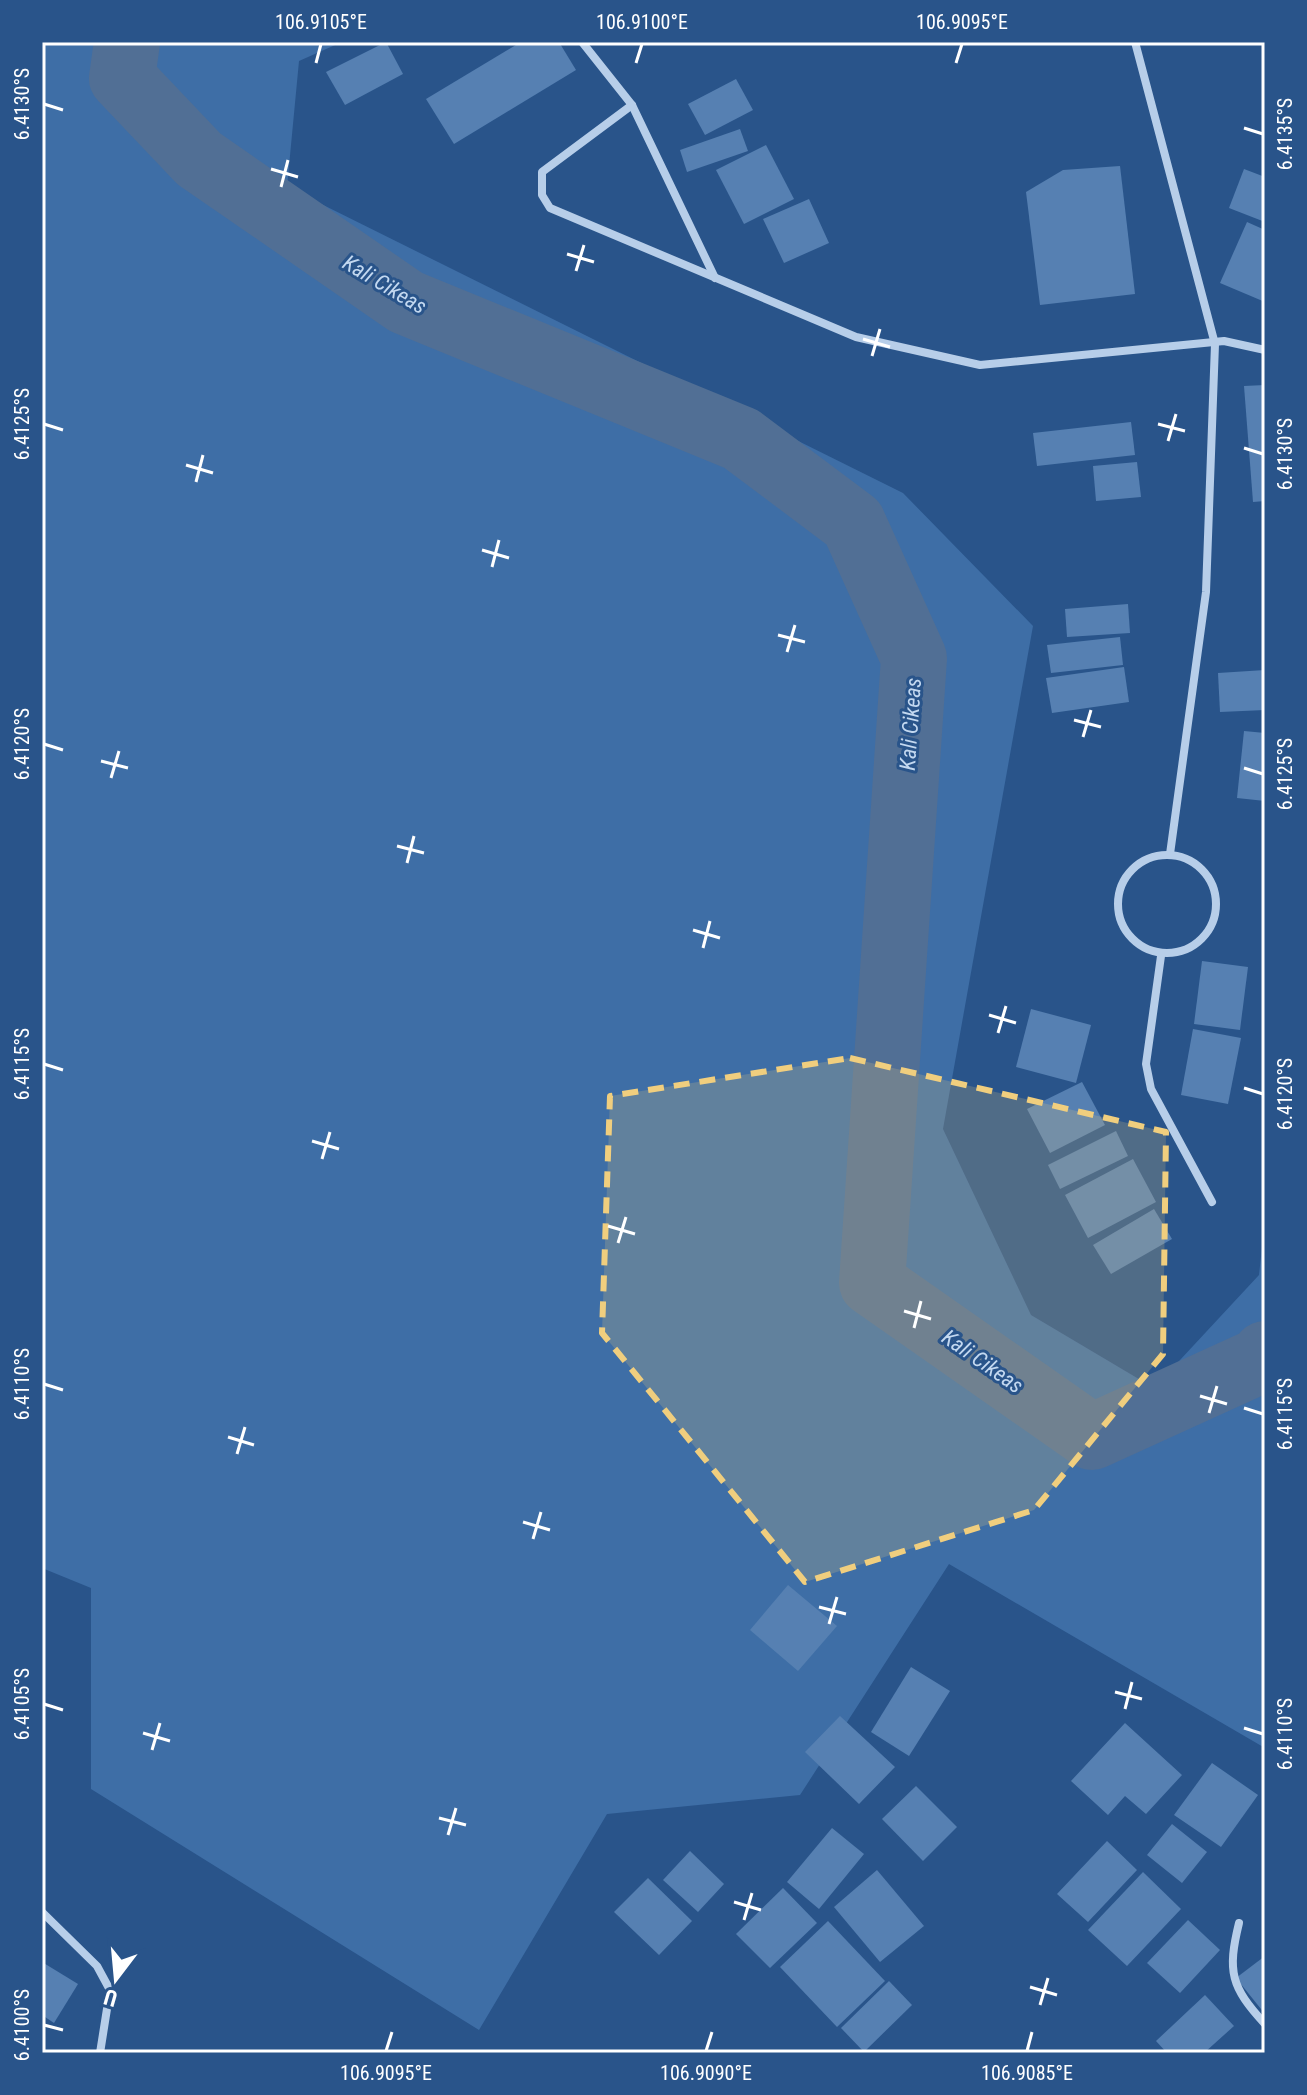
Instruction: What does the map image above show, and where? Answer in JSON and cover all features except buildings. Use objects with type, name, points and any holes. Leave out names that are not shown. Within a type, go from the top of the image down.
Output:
[{"type":"street","points":[[582,42],[632,105],[715,279]]},
{"type":"street","points":[[1135,42],[1215,344],[1206,592],[1170,854]]},
{"type":"street","points":[[632,105],[542,172],[542,195],[550,208],[856,337],[980,365],[1224,341],[1265,350]]},
{"type":"street","points":[[1170,854],[1193,861],[1210,878],[1217,902],[1213,925],[1198,943],[1176,954],[1161,956],[1131,940],[1119,919],[1117,895],[1127,874],[1146,859],[1170,854]]},
{"type":"street","points":[[1161,956],[1146,1064],[1151,1089],[1212,1202]]},
{"type":"street","points":[[42,1912],[97,1966],[110,1990],[100,2053]]},
{"type":"street","points":[[1239,1923],[1231,1953],[1232,1975],[1235,1986],[1265,2024]]},
{"type":"highlighted area","points":[[850,1058],[1166,1132],[1163,1354],[1034,1510],[805,1582],[602,1333],[610,1096]]},
{"type":"shaded area","points":[[42,42],[342,42],[299,61],[287,187],[903,493],[1033,626],[943,1129],[1031,1315],[1154,1388],[1259,1275],[1265,1220],[1265,1748],[949,1564],[800,1795],[607,1814],[479,2030],[91,1789],[91,1588],[42,1568]]},
{"type":"waterway","name":"Kali Cikeas","points":[[127,42],[122,78],[199,159],[406,302],[741,439],[853,523],[914,658],[872,1283],[1092,1437],[1263,1359],[1265,1354]]}]
